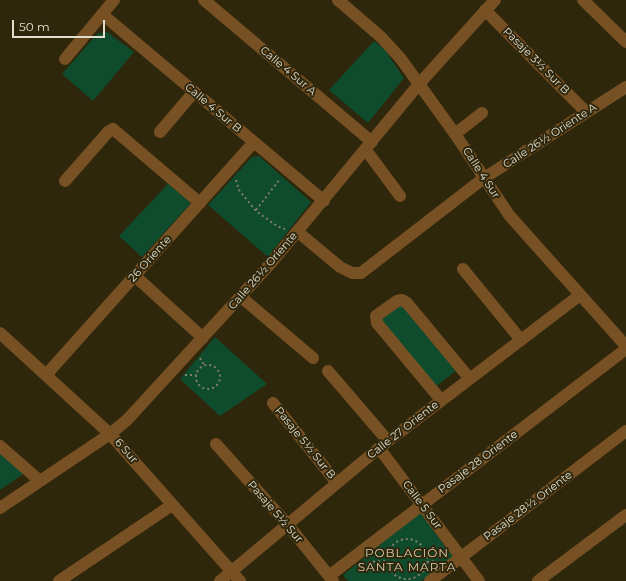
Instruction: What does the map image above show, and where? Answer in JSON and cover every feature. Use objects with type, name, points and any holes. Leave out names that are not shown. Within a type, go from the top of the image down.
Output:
[{"type":"street","points":[[65,59],[114,0]]},
{"type":"street","name":"Calle 4 Sur A","points":[[204,0],[369,146],[400,196]]},
{"type":"street","name":"Calle 4 Sur","points":[[338,0],[389,45],[456,134],[509,215],[626,348]]},
{"type":"street","name":"Calle 26½ Oriente","points":[[0,508],[110,434],[127,420],[241,297],[298,232],[419,84],[495,0]]},
{"type":"street","points":[[583,0],[626,42]]},
{"type":"street","name":"Pasaje 3½ Sur B","points":[[485,10],[586,112]]},
{"type":"street","name":"Calle 4 Sur B","points":[[102,14],[324,201]]},
{"type":"street","name":"Calle 26½ Oriente A","points":[[298,232],[340,267],[352,273],[361,273],[484,178],[626,86]]},
{"type":"street","points":[[160,132],[194,92]]},
{"type":"street","points":[[456,134],[482,113]]},
{"type":"street","points":[[65,181],[108,132],[113,129],[200,203]]},
{"type":"street","name":"26 Oriente","points":[[46,375],[254,142]]},
{"type":"street","points":[[463,269],[521,340]]},
{"type":"street","points":[[135,276],[203,338]]},
{"type":"street","name":"Calle 27 Oriente","points":[[220,581],[236,577],[288,525],[383,445],[580,295]]},
{"type":"street","points":[[241,297],[313,358]]},
{"type":"street","points":[[441,400],[375,319],[376,316],[397,300],[407,303],[470,379]]},
{"type":"street","name":"6 Sur","points":[[0,333],[110,434],[236,577]]},
{"type":"street","name":"Pasaje 28 Oriente","points":[[331,578],[422,505],[626,348]]},
{"type":"street","name":"Calle 5 Sur","points":[[328,371],[383,445],[422,505],[479,581]]},
{"type":"street","name":"Pasaje 5½ Sur B","points":[[273,403],[338,484]]},
{"type":"street","name":"Pasaje 28½ Oriente","points":[[426,577],[461,557],[626,431]]},
{"type":"street","name":"Pasaje 5½ Sur","points":[[216,444],[288,525],[331,578]]},
{"type":"street","points":[[0,446],[40,481]]},
{"type":"street","points":[[59,581],[172,505]]},
{"type":"street","points":[[538,581],[626,515]]},
{"type":"path","points":[[232,167],[239,190],[256,211],[277,226],[298,232]]},
{"type":"path","points":[[256,211],[287,170]]},
{"type":"path","points":[[212,366],[218,370],[220,378],[214,387],[206,389],[199,385],[196,375],[201,367],[212,366]]},
{"type":"path","points":[[407,538],[420,543],[427,555],[425,568],[426,577],[403,579],[392,573],[388,567],[387,554],[394,543],[407,538]]},
{"type":"green space","points":[[107,32],[134,52],[93,101],[62,74],[97,34]]},
{"type":"green space","points":[[374,41],[385,50],[404,78],[368,123],[329,90]]},
{"type":"green space","points":[[259,156],[311,202],[268,257],[208,205],[252,157]]},
{"type":"green space","points":[[168,184],[191,203],[142,257],[119,236]]},
{"type":"green space","points":[[400,299],[457,370],[434,388],[376,317]]},
{"type":"green space","points":[[215,337],[267,384],[220,416],[180,379]]},
{"type":"green space","points":[[0,452],[22,468],[23,474],[0,490]]},
{"type":"green space","points":[[420,512],[453,557],[421,581],[348,581],[343,575]]},
{"type":"district","name":"POBLACIÓN SANTA MARTA","points":[[407,560]]}]
